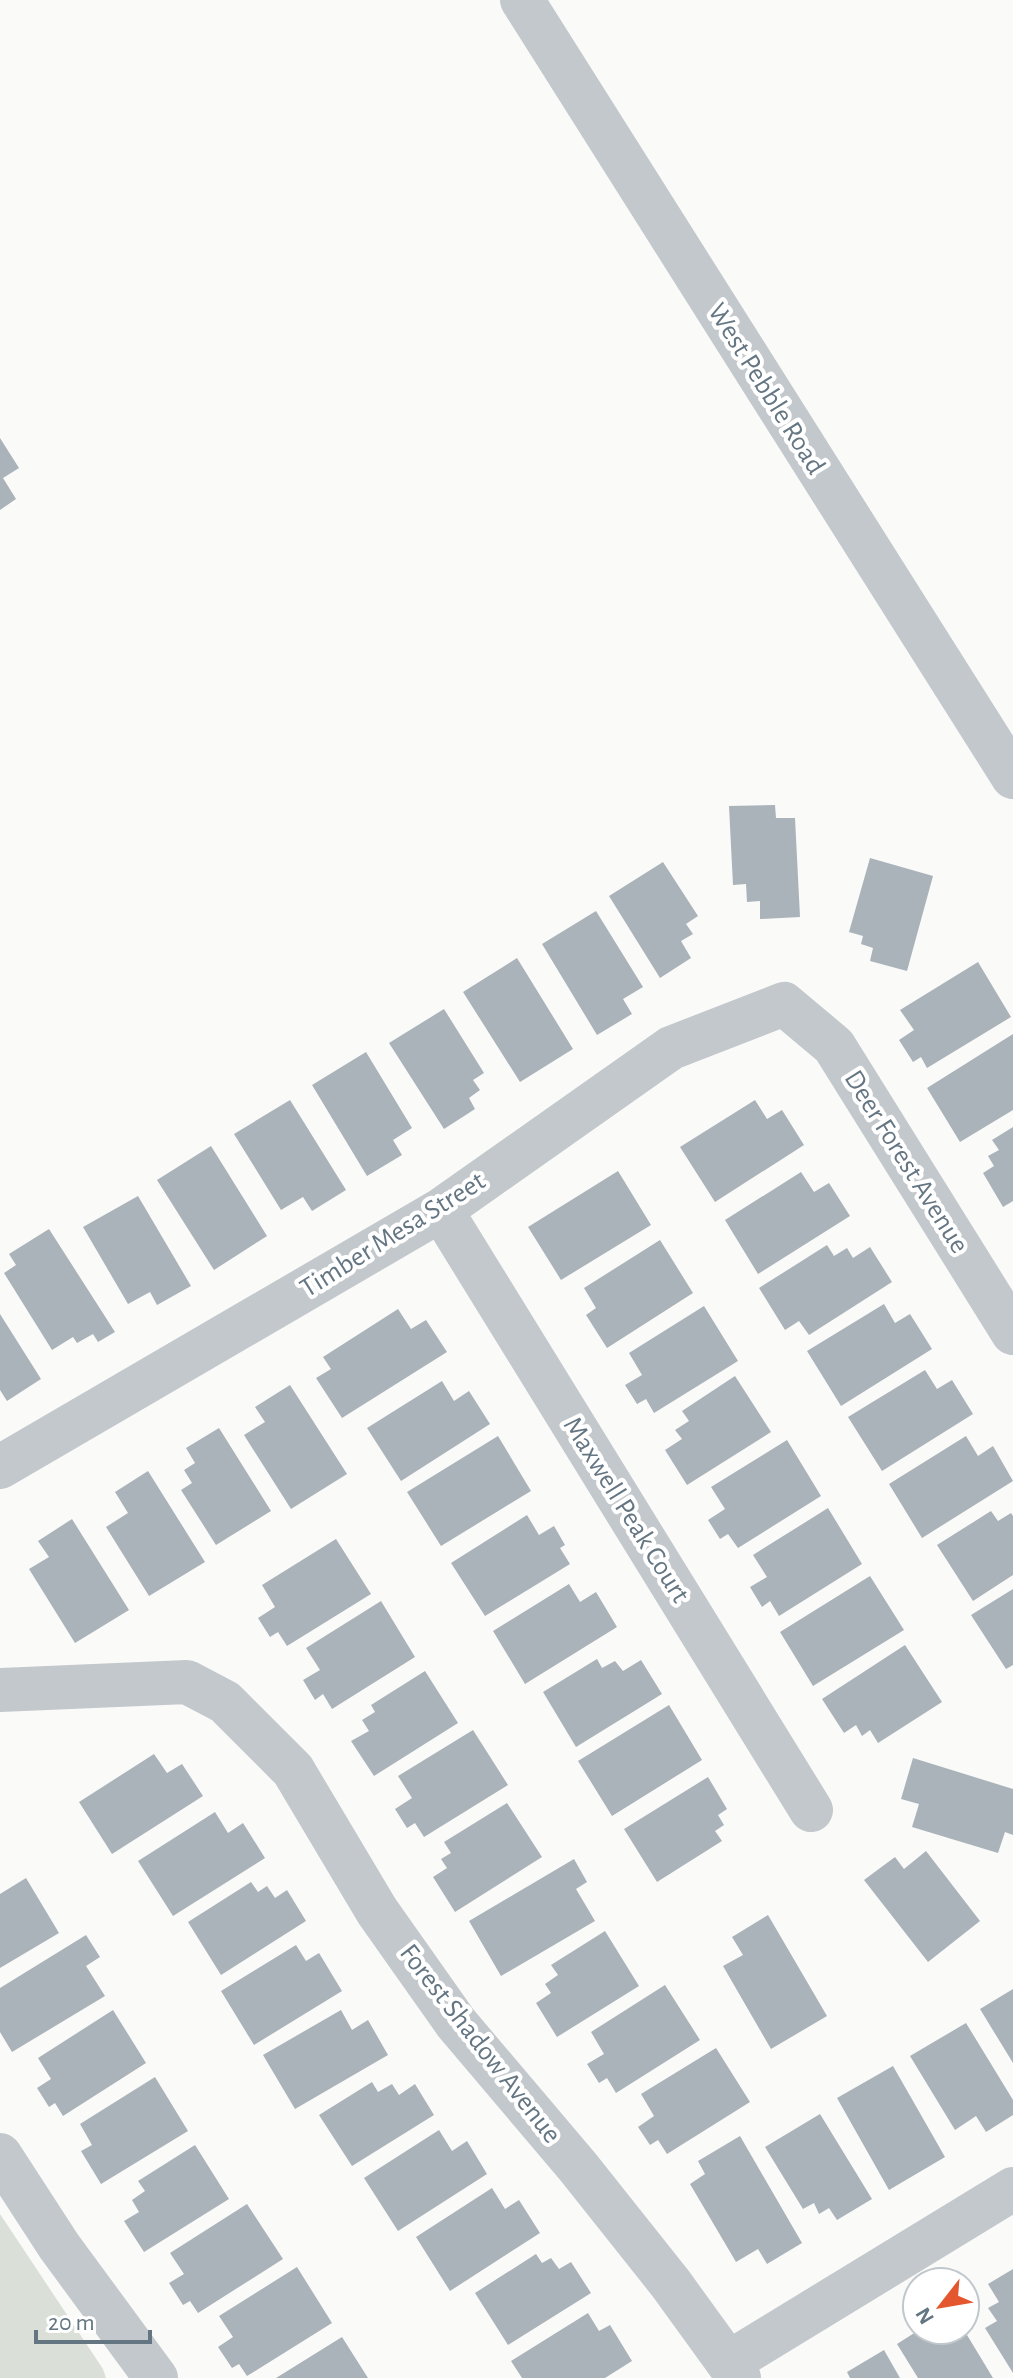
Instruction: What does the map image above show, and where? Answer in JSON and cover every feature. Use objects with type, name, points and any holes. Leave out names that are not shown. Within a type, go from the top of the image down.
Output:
[{"type":"street","name":"West Pebble Road","points":[[522,0],[1013,777]]},
{"type":"street","name":"Timber Mesa Street","points":[[0,1467],[441,1210],[671,1048],[784,1004]]},
{"type":"street","name":"Deer Forest Avenue","points":[[784,1004],[834,1046],[1013,1333]]},
{"type":"street","name":"Maxwell Peak Court","points":[[441,1210],[811,1810]]},
{"type":"street","name":"Forest Shadow Avenue","points":[[0,1690],[187,1682],[225,1702],[293,1770],[377,1911],[456,2023],[578,2167],[671,2284],[733,2370]]},
{"type":"street","points":[[0,2155],[59,2246],[156,2378]]},
{"type":"street","points":[[733,2370],[1013,2189]]},
{"type":"shaded area","points":[[0,2214],[103,2369],[106,2378],[0,2378]]},
{"type":"building","points":[[0,438],[19,468],[3,478],[16,499],[0,510]]},
{"type":"building","points":[[775,805],[776,818],[795,818],[800,917],[760,919],[760,901],[747,902],[746,884],[733,885],[729,806]]},
{"type":"building","points":[[870,858],[933,876],[907,971],[870,961],[873,948],[861,944],[863,936],[849,932]]},
{"type":"building","points":[[663,862],[698,916],[686,924],[693,934],[681,941],[691,958],[660,978],[609,896]]},
{"type":"building","points":[[596,911],[643,987],[623,999],[632,1014],[597,1035],[542,944]]},
{"type":"building","points":[[517,958],[573,1049],[520,1082],[463,992]]},
{"type":"building","points":[[978,962],[1011,1017],[927,1068],[921,1057],[913,1062],[899,1040],[914,1030],[900,1010]]},
{"type":"building","points":[[444,1009],[484,1073],[473,1080],[480,1090],[469,1098],[475,1109],[444,1129],[389,1043]]},
{"type":"building","points":[[1013,1034],[1013,1110],[960,1142],[927,1088]]},
{"type":"building","points":[[366,1052],[412,1128],[393,1140],[402,1155],[367,1176],[312,1085]]},
{"type":"building","points":[[290,1100],[346,1190],[312,1211],[303,1197],[281,1210],[234,1134]]},
{"type":"building","points":[[755,1100],[767,1119],[782,1110],[804,1145],[715,1202],[680,1147]]},
{"type":"building","points":[[1013,1127],[1013,1201],[1003,1207],[983,1173],[994,1166],[988,1156],[999,1150],[992,1140]]},
{"type":"building","points":[[211,1146],[267,1236],[214,1270],[157,1180]]},
{"type":"building","points":[[618,1171],[651,1225],[561,1280],[528,1227]]},
{"type":"building","points":[[801,1172],[814,1192],[829,1183],[850,1216],[758,1274],[725,1220]]},
{"type":"building","points":[[138,1196],[191,1286],[157,1305],[150,1292],[128,1304],[83,1227]]},
{"type":"building","points":[[49,1229],[115,1332],[98,1342],[93,1334],[77,1343],[73,1337],[52,1350],[4,1273],[16,1265],[9,1254]]},
{"type":"building","points":[[660,1240],[693,1293],[607,1348],[586,1315],[596,1308],[584,1288]]},
{"type":"building","points":[[827,1245],[834,1256],[847,1248],[853,1258],[870,1247],[892,1282],[809,1335],[799,1321],[785,1330],[759,1288]]},
{"type":"building","points":[[884,1304],[895,1323],[910,1314],[932,1349],[841,1406],[807,1351]]},
{"type":"building","points":[[704,1306],[738,1361],[654,1413],[646,1399],[637,1404],[625,1385],[642,1375],[629,1353]]},
{"type":"building","points":[[398,1309],[411,1329],[426,1320],[447,1352],[342,1418],[316,1378],[331,1369],[323,1357]]},
{"type":"building","points":[[0,1314],[41,1379],[7,1401],[0,1390]]},
{"type":"building","points":[[925,1370],[937,1389],[952,1380],[973,1414],[882,1471],[848,1417]]},
{"type":"building","points":[[735,1376],[771,1432],[687,1485],[665,1450],[682,1439],[675,1430],[689,1421],[682,1411]]},
{"type":"building","points":[[442,1381],[454,1401],[469,1391],[490,1424],[401,1481],[367,1428]]},
{"type":"building","points":[[290,1385],[347,1474],[291,1509],[244,1435],[265,1422],[255,1407]]},
{"type":"building","points":[[219,1428],[271,1511],[216,1545],[181,1490],[192,1483],[184,1470],[195,1463],[186,1448]]},
{"type":"building","points":[[498,1436],[531,1491],[441,1546],[407,1492]]},
{"type":"building","points":[[966,1436],[978,1456],[993,1446],[1013,1481],[922,1538],[889,1484]]},
{"type":"building","points":[[787,1440],[821,1496],[738,1548],[728,1534],[720,1539],[708,1520],[725,1509],[711,1487]]},
{"type":"building","points":[[148,1471],[205,1562],[149,1596],[106,1527],[128,1513],[115,1492]]},
{"type":"building","points":[[828,1508],[862,1564],[779,1616],[770,1601],[762,1607],[750,1587],[767,1577],[753,1555]]},
{"type":"building","points":[[991,1511],[998,1521],[1011,1513],[1013,1516],[1013,1575],[973,1601],[937,1545]]},
{"type":"building","points":[[527,1515],[539,1535],[554,1526],[565,1545],[560,1548],[570,1564],[485,1616],[451,1563]]},
{"type":"building","points":[[72,1519],[129,1610],[75,1643],[29,1569],[49,1557],[38,1541]]},
{"type":"building","points":[[336,1539],[371,1594],[287,1646],[278,1632],[270,1637],[258,1618],[275,1607],[262,1585]]},
{"type":"building","points":[[870,1576],[904,1630],[813,1686],[780,1632]]},
{"type":"building","points":[[569,1584],[580,1602],[596,1592],[617,1627],[525,1684],[493,1631]]},
{"type":"building","points":[[1013,1589],[1013,1665],[1006,1669],[971,1615]]},
{"type":"building","points":[[381,1601],[415,1657],[332,1709],[323,1694],[315,1700],[303,1680],[320,1670],[306,1648]]},
{"type":"building","points":[[905,1645],[942,1702],[878,1743],[870,1730],[862,1736],[856,1725],[844,1733],[822,1699]]},
{"type":"building","points":[[597,1659],[602,1668],[615,1661],[623,1671],[641,1660],[662,1694],[576,1747],[543,1692]]},
{"type":"building","points":[[425,1671],[458,1723],[374,1776],[351,1741],[369,1731],[362,1720],[375,1712],[371,1705]]},
{"type":"building","points":[[669,1705],[702,1760],[612,1816],[578,1761]]},
{"type":"building","points":[[473,1730],[508,1785],[424,1837],[415,1823],[407,1828],[395,1809],[412,1798],[398,1776]]},
{"type":"building","points":[[154,1754],[167,1773],[182,1764],[203,1796],[112,1854],[79,1802]]},
{"type":"building","points":[[913,1758],[1013,1789],[1013,1835],[1005,1832],[998,1853],[912,1827],[919,1804],[901,1799]]},
{"type":"building","points":[[708,1777],[727,1809],[718,1815],[724,1825],[715,1831],[722,1841],[657,1882],[624,1829]]},
{"type":"building","points":[[507,1803],[542,1857],[455,1912],[433,1877],[447,1868],[441,1859],[451,1853],[444,1842]]},
{"type":"building","points":[[215,1812],[228,1833],[243,1823],[265,1858],[173,1916],[138,1861]]},
{"type":"building","points":[[926,1851],[980,1921],[928,1962],[864,1880],[895,1857],[904,1869]]},
{"type":"building","points":[[574,1859],[587,1882],[576,1889],[595,1921],[501,1976],[469,1921]]},
{"type":"building","points":[[26,1878],[59,1933],[0,1968],[0,1894]]},
{"type":"building","points":[[251,1882],[258,1892],[267,1886],[275,1898],[287,1890],[306,1921],[221,1975],[188,1922]]},
{"type":"building","points":[[768,1915],[827,2016],[771,2049],[723,1966],[743,1955],[732,1937]]},
{"type":"building","points":[[605,1931],[639,1986],[557,2037],[536,2003],[551,1993],[545,1984],[558,1975],[551,1965]]},
{"type":"building","points":[[86,1935],[100,1957],[86,1966],[105,1996],[12,2052],[0,2032],[0,1988]]},
{"type":"building","points":[[296,1945],[306,1961],[319,1953],[342,1991],[254,2045],[221,1991]]},
{"type":"building","points":[[665,1985],[700,2040],[616,2093],[607,2078],[599,2083],[587,2064],[604,2054],[591,2032]]},
{"type":"building","points":[[1013,1989],[1013,2063],[980,2009]]},
{"type":"building","points":[[113,2010],[146,2063],[63,2116],[55,2103],[49,2107],[37,2088],[51,2079],[38,2058]]},
{"type":"building","points":[[341,2010],[352,2030],[368,2020],[388,2055],[295,2109],[263,2055]]},
{"type":"building","points":[[966,2023],[1013,2100],[1013,2115],[986,2132],[976,2116],[955,2130],[910,2056]]},
{"type":"building","points":[[716,2048],[750,2102],[667,2154],[658,2140],[650,2145],[638,2127],[654,2116],[641,2094]]},
{"type":"building","points":[[893,2066],[945,2157],[889,2190],[837,2098]]},
{"type":"building","points":[[155,2077],[188,2131],[101,2184],[81,2151],[92,2145],[80,2124]]},
{"type":"building","points":[[372,2082],[378,2092],[392,2084],[399,2095],[415,2084],[434,2115],[352,2166],[319,2115]]},
{"type":"building","points":[[820,2114],[872,2199],[837,2220],[829,2208],[819,2214],[814,2203],[803,2209],[765,2147]]},
{"type":"building","points":[[439,2130],[452,2151],[467,2141],[487,2174],[398,2231],[364,2178]]},
{"type":"building","points":[[740,2136],[802,2243],[767,2264],[758,2249],[736,2262],[690,2184],[705,2174],[698,2161]]},
{"type":"building","points":[[195,2145],[229,2199],[144,2252],[124,2221],[139,2212],[132,2200],[145,2191],[138,2181]]},
{"type":"building","points":[[492,2188],[505,2209],[519,2200],[540,2233],[450,2291],[416,2237]]},
{"type":"building","points":[[247,2204],[283,2259],[198,2313],[190,2301],[183,2305],[169,2283],[184,2274],[170,2253]]},
{"type":"building","points":[[536,2254],[542,2263],[551,2258],[559,2269],[571,2262],[591,2293],[508,2345],[475,2293]]},
{"type":"building","points":[[297,2267],[332,2323],[247,2376],[239,2364],[232,2368],[218,2347],[233,2337],[219,2316]]},
{"type":"building","points":[[1013,2269],[1013,2373],[985,2328],[997,2321],[988,2308],[999,2302],[988,2284]]},
{"type":"building","points":[[588,2313],[599,2331],[610,2325],[632,2361],[605,2378],[522,2378],[511,2361]]},
{"type":"building","points":[[342,2337],[368,2378],[276,2378]]},
{"type":"building","points":[[901,2341],[901,2346],[974,2346],[993,2378],[918,2378],[897,2344]]},
{"type":"building","points":[[884,2350],[900,2378],[850,2378],[847,2372]]}]
